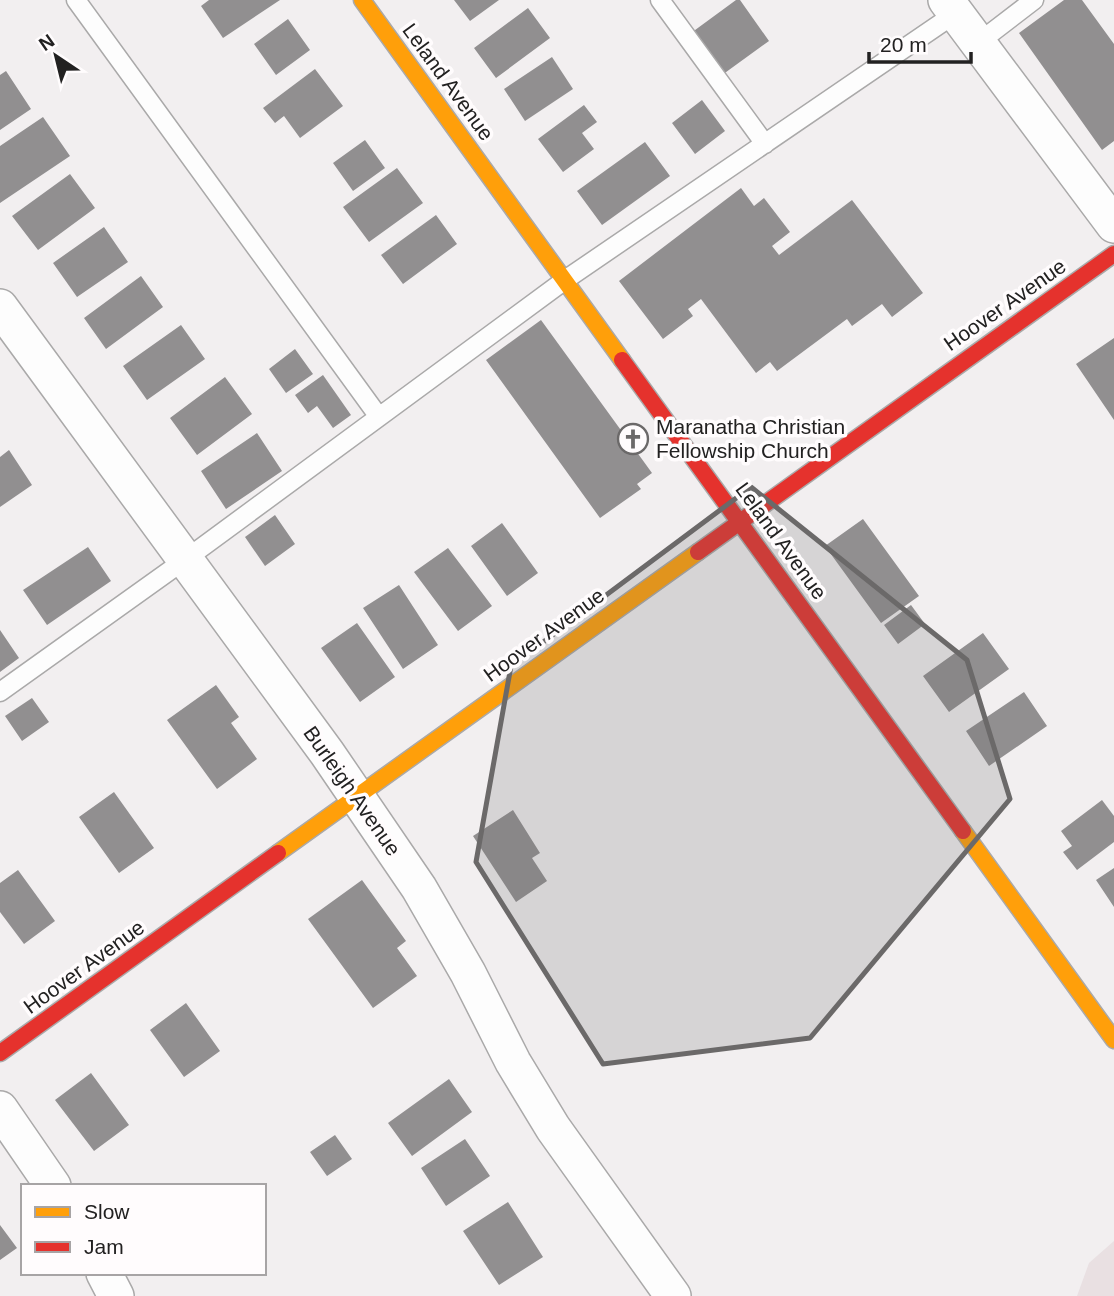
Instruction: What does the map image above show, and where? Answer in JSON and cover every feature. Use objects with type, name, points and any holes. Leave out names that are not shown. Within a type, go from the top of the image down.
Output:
[{"type":"street","name":"Leland Avenue","points":[[362,0],[1114,1040]]},
{"type":"street","points":[[951,7],[1114,225]]},
{"type":"street","name":"Hoover Avenue","points":[[0,1053],[1114,254]]},
{"type":"street","name":"Burleigh Avenue","points":[[0,307],[186,559],[419,888],[468,974],[513,1062],[552,1128],[673,1296]]},
{"type":"street","points":[[0,1109],[51,1184]]},
{"type":"street","points":[[105,1275],[116,1296]]},
{"type":"lane","points":[[76,0],[379,417]]},
{"type":"lane","points":[[660,0],[765,144]]},
{"type":"lane","points":[[978,43],[1034,0]]},
{"type":"lane","points":[[0,692],[186,559],[565,279],[765,144],[951,7]]},
{"type":"highlighted area","points":[[751,487],[967,660],[1010,799],[810,1038],[603,1064],[476,862],[511,666]]},
{"type":"shaded area","points":[[1114,1241],[1114,1296],[1077,1296],[1089,1263]]},
{"type":"building","points":[[209,0],[280,0],[223,38],[201,6]]},
{"type":"building","points":[[454,0],[499,0],[470,21]]},
{"type":"building","points":[[736,0],[740,0],[769,41],[722,75],[691,33]]},
{"type":"building","points":[[1064,0],[1082,0],[1114,44],[1114,141],[1102,150],[1019,33]]},
{"type":"building","points":[[528,8],[550,38],[496,78],[474,48]]},
{"type":"building","points":[[288,19],[310,50],[276,75],[254,44]]},
{"type":"building","points":[[552,57],[573,89],[525,121],[504,89]]},
{"type":"building","points":[[315,69],[343,106],[300,138],[284,116],[275,123],[263,108]]},
{"type":"building","points":[[6,71],[31,109],[0,130],[0,75]]},
{"type":"building","points":[[702,100],[725,131],[695,154],[672,123]]},
{"type":"building","points":[[584,105],[597,122],[582,133],[594,149],[563,172],[538,139]]},
{"type":"building","points":[[43,117],[70,156],[0,203],[0,146]]},
{"type":"building","points":[[365,140],[385,168],[353,191],[333,163]]},
{"type":"building","points":[[645,142],[670,176],[602,225],[577,191]]},
{"type":"building","points":[[397,168],[423,203],[369,242],[343,207]]},
{"type":"building","points":[[70,174],[95,208],[38,250],[12,216]]},
{"type":"building","points":[[741,188],[754,206],[764,198],[790,232],[772,246],[779,255],[852,200],[923,293],[892,317],[882,304],[852,326],[847,319],[777,371],[770,362],[756,373],[701,299],[688,309],[693,316],[663,339],[619,281]]},
{"type":"building","points":[[436,215],[457,244],[403,284],[381,255]]},
{"type":"building","points":[[104,227],[128,262],[77,297],[53,263]]},
{"type":"building","points":[[141,276],[163,307],[106,349],[84,318]]},
{"type":"building","points":[[541,320],[652,473],[637,484],[641,489],[600,518],[486,360]]},
{"type":"building","points":[[181,325],[205,359],[147,400],[123,366]]},
{"type":"building","points":[[1114,338],[1114,420],[1076,364]]},
{"type":"building","points":[[295,349],[313,374],[286,393],[269,369]]},
{"type":"building","points":[[323,375],[351,415],[333,428],[317,406],[308,413],[295,395]]},
{"type":"building","points":[[225,377],[252,414],[197,455],[170,418]]},
{"type":"building","points":[[257,433],[282,471],[226,509],[201,471]]},
{"type":"building","points":[[9,450],[32,485],[0,507],[0,457]]},
{"type":"building","points":[[275,515],[295,544],[265,566],[245,537]]},
{"type":"building","points":[[863,519],[919,596],[881,623],[825,546]]},
{"type":"building","points":[[502,523],[538,573],[507,596],[471,546]]},
{"type":"building","points":[[88,547],[111,581],[47,625],[23,590]]},
{"type":"building","points":[[448,548],[492,606],[458,631],[414,572]]},
{"type":"building","points":[[399,585],[438,645],[403,669],[363,608]]},
{"type":"building","points":[[911,605],[925,624],[898,644],[884,625]]},
{"type":"building","points":[[357,623],[395,677],[360,702],[321,648]]},
{"type":"building","points":[[0,630],[19,658],[0,672]]},
{"type":"building","points":[[983,633],[1009,669],[949,712],[923,676]]},
{"type":"building","points":[[216,685],[239,717],[231,723],[257,759],[217,789],[167,720]]},
{"type":"building","points":[[1024,692],[1047,726],[989,766],[966,731]]},
{"type":"building","points":[[32,698],[49,722],[22,741],[5,716]]},
{"type":"building","points":[[114,792],[154,848],[119,873],[79,817]]},
{"type":"building","points":[[1102,800],[1114,816],[1114,842],[1077,870],[1063,852],[1072,846],[1061,831]]},
{"type":"building","points":[[513,810],[540,853],[532,858],[547,881],[516,902],[473,836]]},
{"type":"building","points":[[1114,868],[1114,907],[1096,880]]},
{"type":"building","points":[[18,870],[55,921],[24,944],[0,912],[0,883]]},
{"type":"building","points":[[362,880],[406,941],[397,948],[417,976],[373,1008],[308,919]]},
{"type":"building","points":[[186,1003],[220,1051],[184,1077],[150,1030]]},
{"type":"building","points":[[91,1073],[129,1125],[94,1151],[55,1100]]},
{"type":"building","points":[[449,1079],[472,1112],[412,1156],[388,1123]]},
{"type":"building","points":[[335,1135],[352,1159],[327,1176],[310,1152]]},
{"type":"building","points":[[465,1139],[490,1176],[446,1206],[421,1168]]},
{"type":"building","points":[[508,1202],[543,1257],[499,1285],[463,1231]]},
{"type":"building","points":[[0,1225],[17,1248],[0,1260]]},
{"type":"traffic: slow","points":[[362,0],[622,360]]},
{"type":"traffic: slow","points":[[278,853],[698,552]]},
{"type":"traffic: slow","points":[[963,831],[1114,1040]]},
{"type":"traffic: jam","points":[[698,552],[1114,254]]},
{"type":"traffic: jam","points":[[622,360],[963,831]]},
{"type":"traffic: jam","points":[[0,1053],[278,853]]},
{"type":"place","name":"Maranatha Christian Fellowship Church","points":[[633,439]]}]
